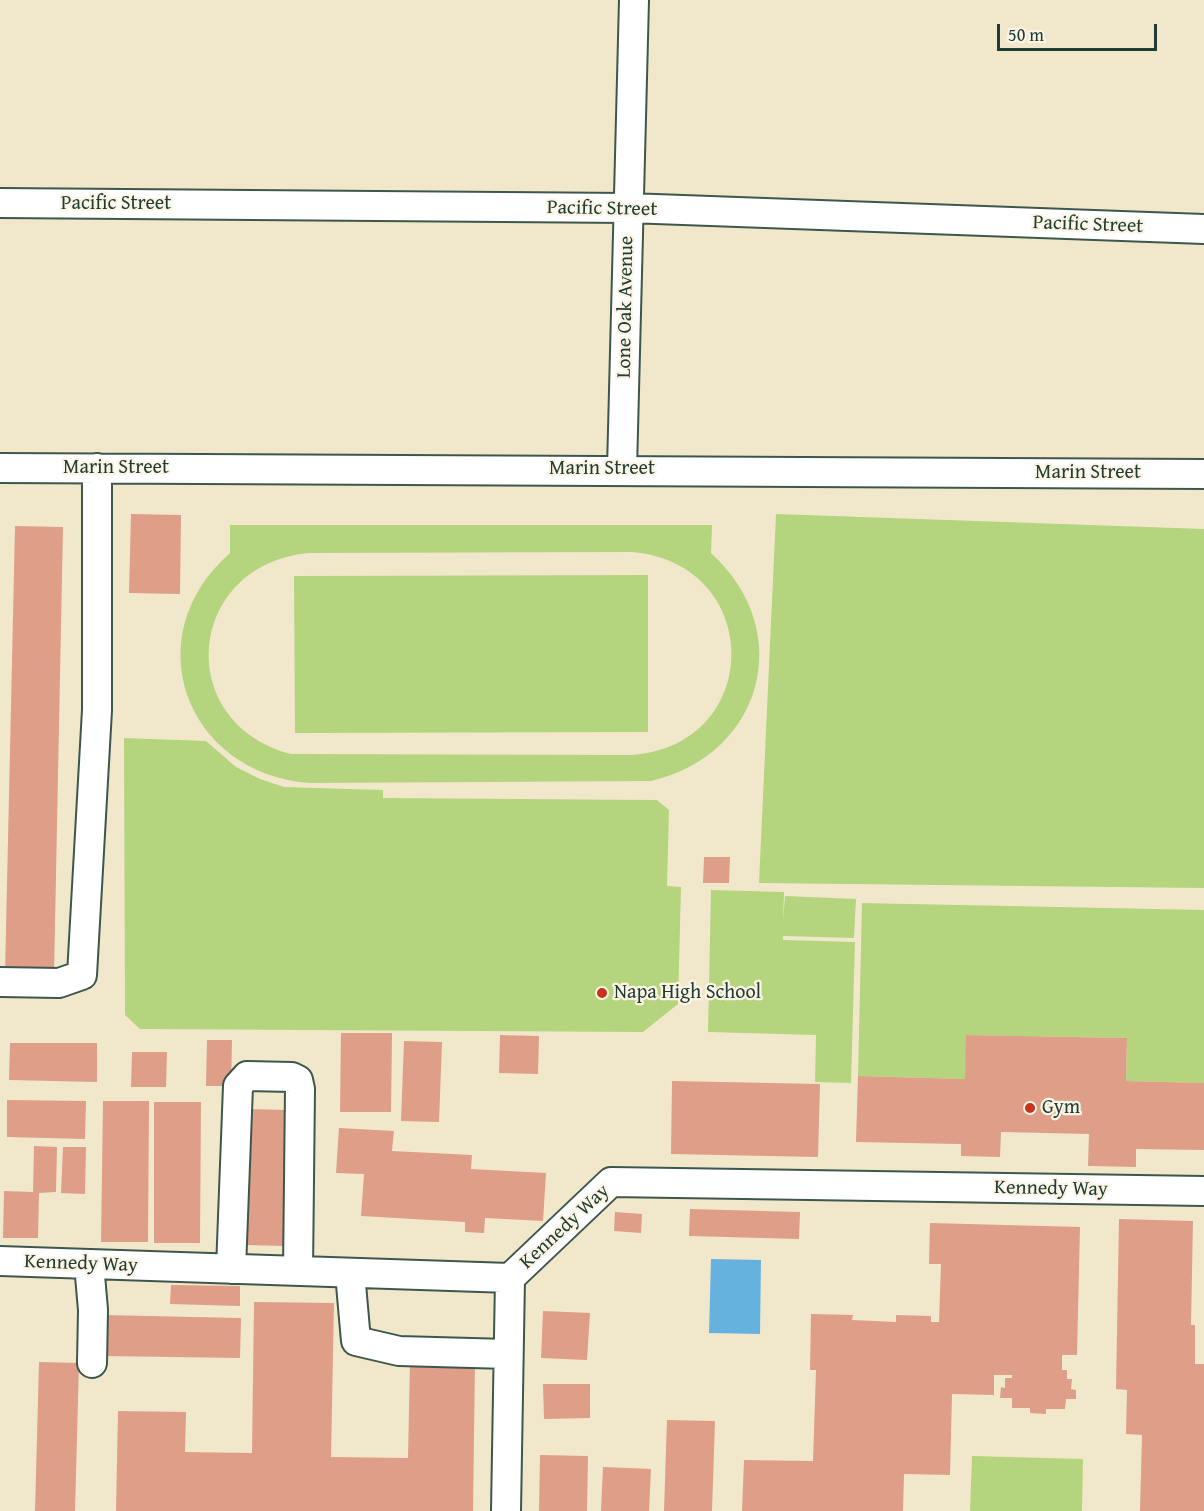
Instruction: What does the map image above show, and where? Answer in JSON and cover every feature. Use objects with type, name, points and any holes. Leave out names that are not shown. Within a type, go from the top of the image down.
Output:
[{"type":"street","name":"Lone Oak Avenue","points":[[622,469],[634,0]]},
{"type":"street","name":"Pacific Street","points":[[0,203],[628,208],[1204,229]]},
{"type":"street","name":"Marin Street","points":[[0,468],[622,469],[1204,474]]},
{"type":"street","points":[[0,982],[59,983],[82,975],[97,710],[97,468]]},
{"type":"street","points":[[231,1269],[238,1086],[247,1076],[292,1077],[298,1080],[300,1089],[298,1271]]},
{"type":"street","name":"Kennedy Way","points":[[0,1261],[510,1278],[611,1182],[1204,1191]]},
{"type":"street","points":[[89,1264],[93,1310],[92,1363]]},
{"type":"street","points":[[350,1273],[356,1341],[399,1351],[508,1354]]},
{"type":"street","points":[[506,1511],[510,1278]]},
{"type":"green space","points":[[776,514],[1204,529],[1204,888],[759,883]]},
{"type":"green space","points":[[230,525],[712,525],[711,553],[738,584],[754,618],[759,653],[755,686],[742,718],[720,745],[689,767],[651,781],[309,783],[266,774],[231,755],[204,728],[187,695],[181,660],[185,623],[201,586],[230,553]],"holes":[[[632,552],[676,564],[707,588],[726,619],[732,655],[725,690],[706,722],[675,744],[631,755],[291,754],[252,737],[226,710],[212,679],[209,645],[218,613],[238,584],[269,563],[310,553]]]},
{"type":"green space","points":[[648,575],[648,732],[295,733],[294,576]]},
{"type":"green space","points":[[124,738],[206,741],[236,767],[260,779],[284,787],[383,790],[383,798],[657,800],[669,810],[667,886],[681,887],[678,1004],[643,1032],[140,1029],[125,1015]]},
{"type":"green space","points":[[711,890],[784,892],[783,922],[785,896],[856,899],[854,938],[783,936],[783,940],[855,942],[851,1083],[815,1082],[816,1035],[708,1032]]},
{"type":"green space","points":[[862,903],[1204,910],[1204,1083],[1126,1081],[1127,1038],[967,1035],[965,1079],[858,1076]]},
{"type":"green space","points":[[972,1456],[1083,1459],[1082,1511],[970,1511]]},
{"type":"water","points":[[711,1259],[761,1260],[760,1334],[709,1333]]},
{"type":"building","points":[[131,514],[181,515],[180,594],[129,593]]},
{"type":"building","points":[[15,526],[63,527],[54,975],[5,974]]},
{"type":"building","points":[[704,857],[730,857],[729,883],[703,883]]},
{"type":"building","points":[[341,1033],[392,1033],[391,1112],[340,1112]]},
{"type":"building","points":[[500,1035],[539,1036],[538,1074],[499,1073]]},
{"type":"building","name":"Gym","points":[[966,1035],[1127,1038],[1126,1081],[1204,1083],[1204,1150],[1136,1149],[1136,1167],[1088,1166],[1089,1134],[1001,1132],[1000,1157],[961,1156],[961,1144],[856,1142],[858,1076],[965,1079]]},
{"type":"building","points":[[207,1040],[232,1040],[231,1086],[206,1086]]},
{"type":"building","points":[[404,1041],[442,1042],[439,1122],[401,1121]]},
{"type":"building","points":[[10,1043],[97,1043],[97,1082],[9,1080]]},
{"type":"building","points":[[132,1052],[167,1052],[166,1087],[131,1087]]},
{"type":"building","points":[[672,1081],[820,1084],[818,1157],[671,1154]]},
{"type":"building","points":[[7,1100],[86,1101],[85,1139],[7,1137]]},
{"type":"building","points":[[103,1101],[149,1101],[148,1242],[101,1242]]},
{"type":"building","points":[[154,1102],[201,1102],[200,1243],[154,1243]]},
{"type":"building","points":[[247,1109],[288,1110],[285,1246],[245,1245]]},
{"type":"building","points":[[339,1128],[394,1131],[392,1151],[472,1155],[471,1169],[546,1173],[543,1221],[485,1218],[484,1233],[465,1232],[465,1222],[361,1216],[364,1174],[336,1173]]},
{"type":"building","points":[[34,1146],[57,1147],[56,1192],[39,1193],[38,1238],[3,1238],[4,1191],[33,1192]]},
{"type":"building","points":[[63,1147],[86,1147],[85,1194],[61,1193]]},
{"type":"building","points":[[690,1209],[800,1212],[799,1239],[689,1236]]},
{"type":"building","points":[[615,1212],[642,1214],[641,1233],[614,1231]]},
{"type":"building","points":[[1119,1219],[1193,1221],[1191,1325],[1195,1325],[1195,1364],[1204,1364],[1204,1511],[1140,1511],[1142,1435],[1126,1434],[1127,1390],[1116,1389]]},
{"type":"building","points":[[930,1223],[1080,1227],[1077,1355],[1062,1355],[1062,1370],[1067,1370],[1067,1379],[1072,1379],[1071,1389],[1076,1390],[1076,1399],[1066,1399],[1065,1409],[1046,1409],[1046,1414],[1030,1413],[1030,1408],[1012,1408],[1012,1398],[1000,1398],[1001,1387],[1005,1388],[1005,1378],[1012,1378],[1012,1375],[994,1375],[994,1395],[952,1394],[950,1475],[904,1474],[903,1511],[742,1511],[744,1460],[813,1461],[816,1370],[810,1370],[811,1314],[853,1315],[852,1320],[896,1322],[896,1315],[931,1316],[931,1322],[939,1322],[941,1264],[929,1264]]},
{"type":"building","points":[[171,1285],[240,1286],[240,1306],[170,1304]]},
{"type":"building","points":[[254,1302],[334,1303],[331,1457],[408,1458],[410,1361],[475,1362],[473,1511],[116,1511],[118,1411],[186,1412],[185,1452],[252,1453]]},
{"type":"building","points":[[543,1311],[590,1313],[587,1360],[541,1358]]},
{"type":"building","points":[[104,1315],[241,1318],[240,1358],[103,1356]]},
{"type":"building","points":[[39,1362],[79,1363],[75,1511],[35,1511]]},
{"type":"building","points":[[543,1384],[590,1384],[590,1418],[544,1419]]},
{"type":"building","points":[[667,1420],[715,1421],[712,1511],[664,1511]]},
{"type":"building","points":[[540,1455],[588,1456],[587,1511],[539,1511]]},
{"type":"building","points":[[603,1467],[651,1469],[649,1511],[601,1511]]},
{"type":"place","name":"Napa High School","points":[[602,993]]},
{"type":"place","name":"Gym","points":[[1030,1108]]}]
